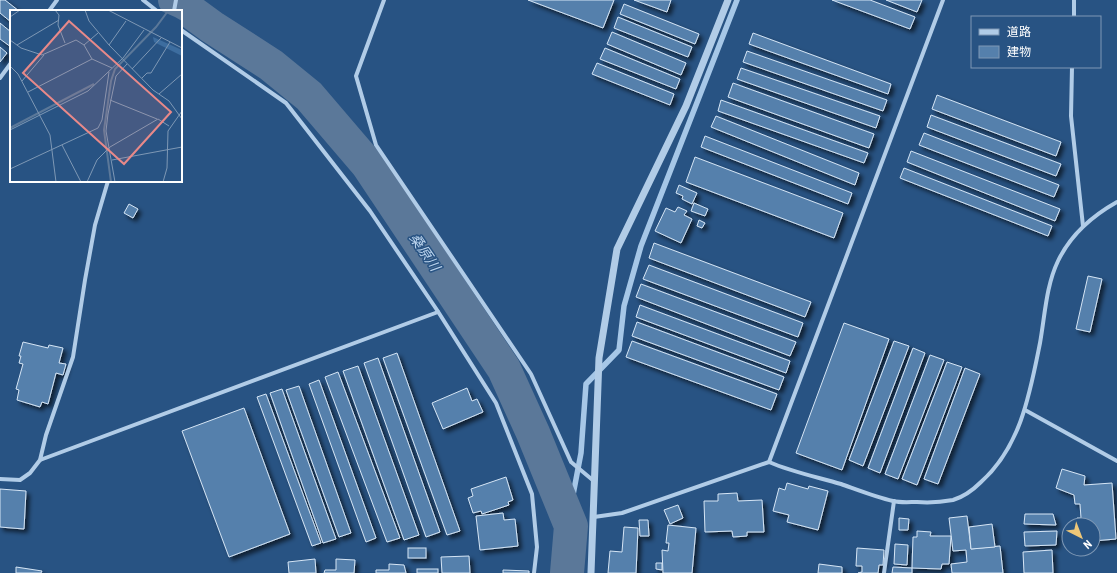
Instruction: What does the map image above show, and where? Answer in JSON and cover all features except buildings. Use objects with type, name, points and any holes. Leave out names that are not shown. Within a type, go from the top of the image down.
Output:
[{"type":"street","points":[[50,10],[57,0]]},
{"type":"street","points":[[143,0],[156,10]]},
{"type":"street","points":[[174,10],[176,0]]},
{"type":"street","points":[[384,0],[356,76],[376,145],[531,374],[571,462],[595,482]]},
{"type":"street","points":[[591,573],[599,358],[618,249],[686,106],[728,0]]},
{"type":"street","points":[[769,462],[944,0]]},
{"type":"street","points":[[1074,0],[1074,16]]},
{"type":"street","points":[[182,31],[286,102],[370,211],[438,312],[496,403],[532,494],[537,546],[534,573]]},
{"type":"street","points":[[0,78],[10,64]]},
{"type":"street","points":[[1072,68],[1071,116],[1083,226]]},
{"type":"street","points":[[0,480],[20,480],[30,474],[40,460],[46,435],[73,357],[95,225],[108,182]]},
{"type":"street","points":[[594,517],[622,513],[769,462],[785,469],[814,476],[894,501],[928,503],[954,499],[973,489],[993,472],[1006,454],[1020,425],[1031,392],[1049,287],[1058,261],[1069,242],[1083,226],[1098,213],[1117,202]]},
{"type":"street","points":[[40,460],[438,312]]},
{"type":"street","points":[[1025,410],[1117,460]]},
{"type":"street","points":[[884,573],[894,501]]},
{"type":"waterway","name":"桑原川","points":[[175,0],[212,27],[271,65],[309,96],[368,165],[504,369],[533,433],[571,526],[567,573]]},
{"type":"waterway","points":[[571,526],[573,495],[581,453],[586,384],[619,350],[624,306],[641,246],[737,0]]}]
